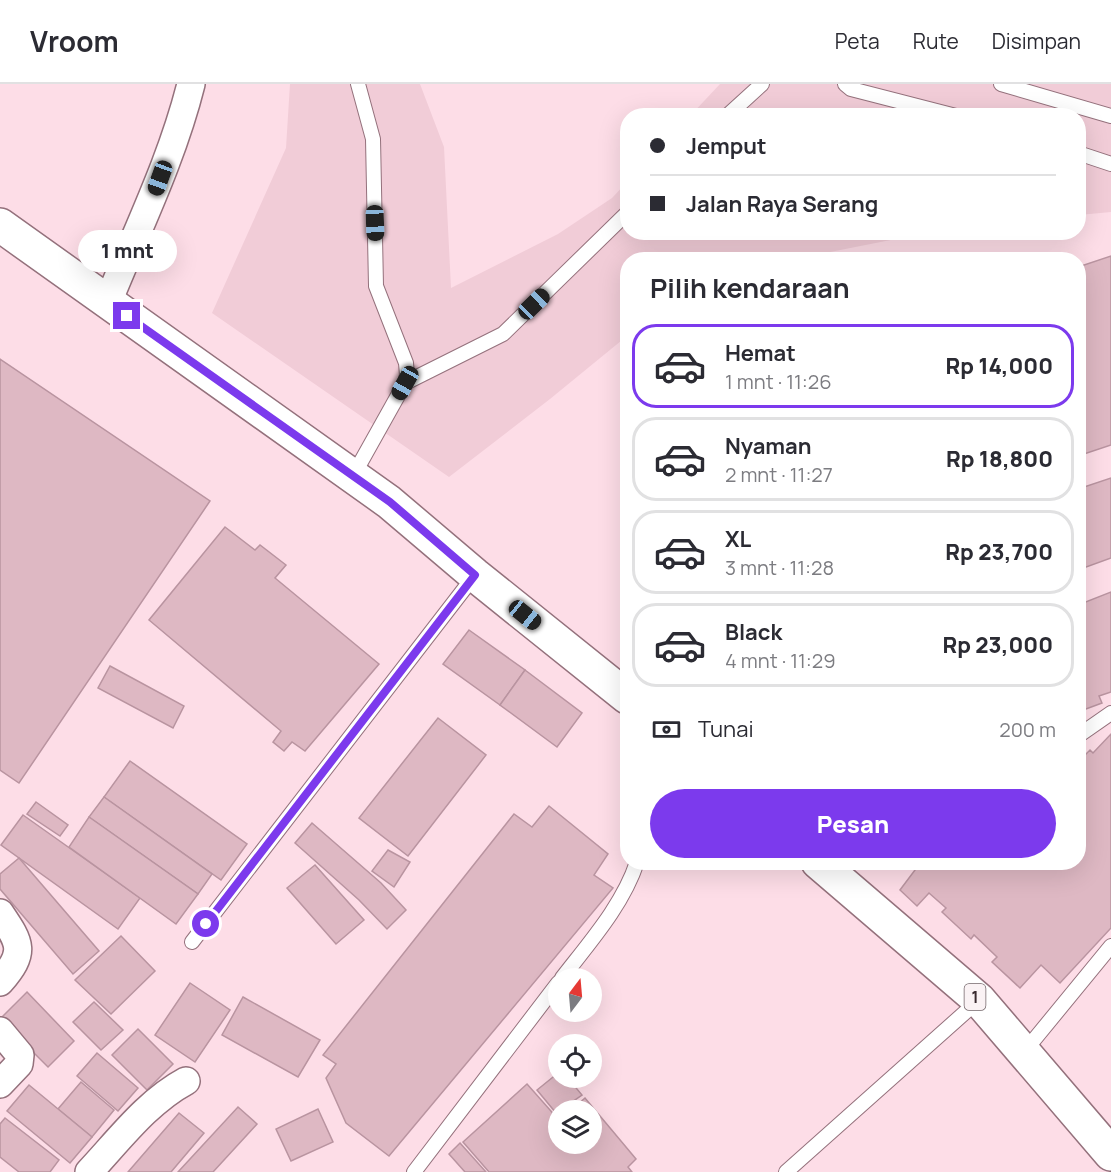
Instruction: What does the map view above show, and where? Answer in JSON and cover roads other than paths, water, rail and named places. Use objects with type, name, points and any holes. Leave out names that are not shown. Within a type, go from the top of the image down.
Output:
[{"type":"highway","points":[[0,225],[390,502],[475,575],[620,691]]},
{"type":"highway","name":"1","points":[[827,870],[979,1000],[1111,1154]]},
{"type":"street","points":[[108,302],[153,198],[182,120],[190,84]]},
{"type":"street","points":[[0,913],[17,942],[19,955],[0,982]]},
{"type":"street","points":[[0,1031],[20,1055],[19,1064],[0,1084]]},
{"type":"street","points":[[89,1172],[150,1107],[186,1081]]},
{"type":"lane","points":[[352,476],[405,383],[407,375],[406,363],[376,286],[373,139],[358,84]]},
{"type":"lane","points":[[736,108],[762,84]]},
{"type":"lane","points":[[845,84],[851,89],[925,108]]},
{"type":"lane","points":[[1001,84],[1084,108]]},
{"type":"lane","points":[[1086,109],[1111,116]]},
{"type":"lane","points":[[1086,156],[1111,164]]},
{"type":"lane","points":[[405,383],[503,334],[620,220]]},
{"type":"lane","points":[[192,942],[475,575]]},
{"type":"lane","points":[[1086,730],[1111,713]]},
{"type":"lane","points":[[570,968],[631,881],[634,870]]},
{"type":"lane","points":[[1024,1052],[1111,946]]},
{"type":"lane","points":[[414,1172],[548,996]]},
{"type":"lane","points":[[787,1172],[979,1000]]}]
